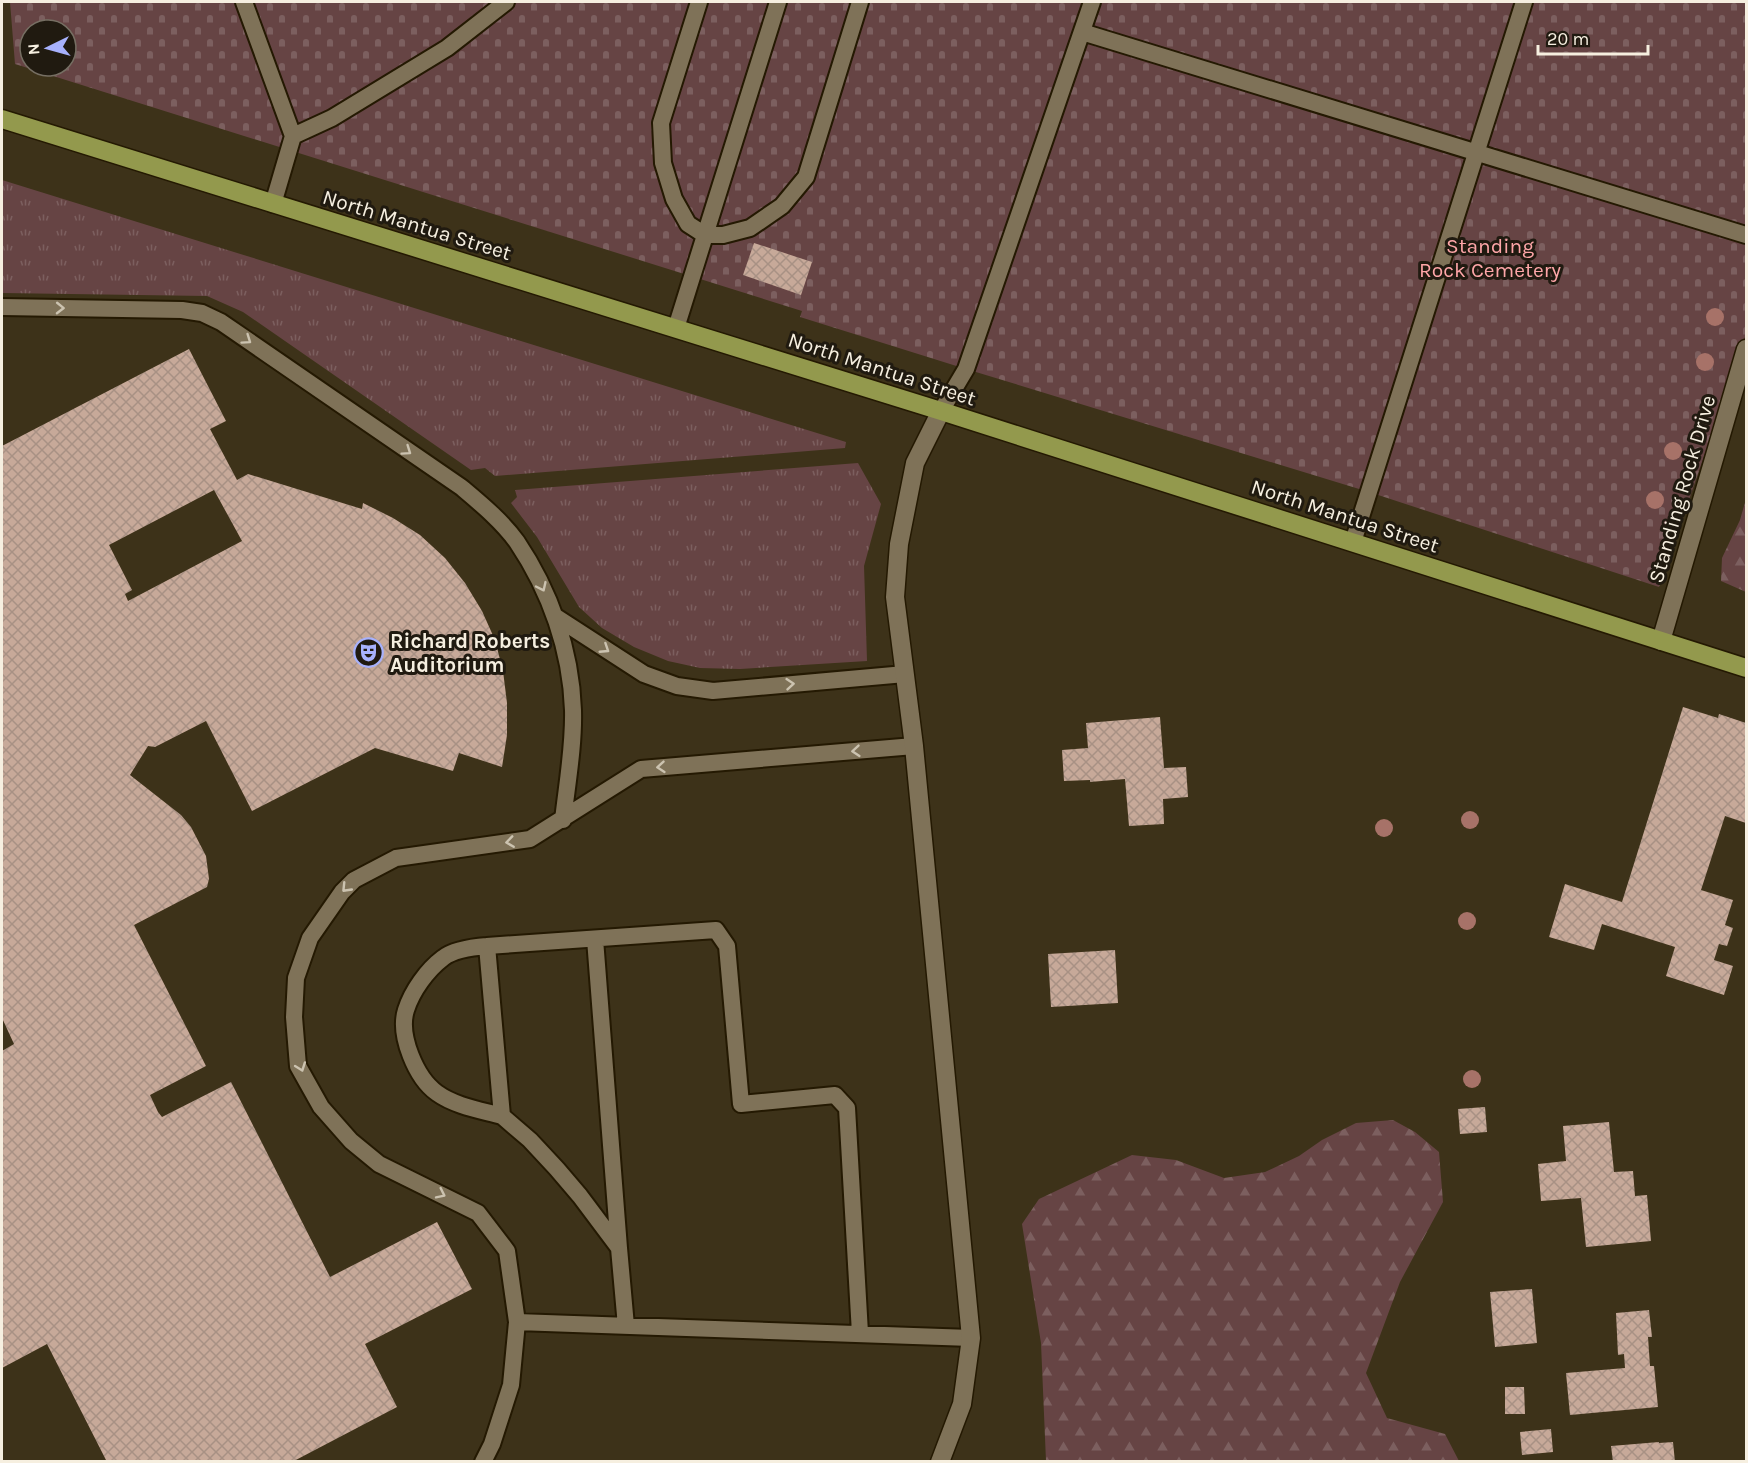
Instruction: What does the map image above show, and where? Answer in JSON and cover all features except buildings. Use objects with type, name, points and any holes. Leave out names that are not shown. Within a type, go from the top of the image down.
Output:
[{"type":"main road","name":"North Mantua Street","points":[[2,119],[941,411],[1746,668]]},
{"type":"street","name":"Standing Rock Drive","points":[[1661,640],[1746,350]]},
{"type":"street","points":[[940,1461],[962,1404],[971,1338],[914,746],[896,597],[899,544],[915,463],[941,411]]},
{"type":"lane","points":[[244,2],[293,136],[273,204]]},
{"type":"lane","points":[[293,136],[332,118],[447,48],[506,2]]},
{"type":"lane","points":[[699,2],[661,123],[663,163],[674,199],[688,224],[705,235],[723,235],[750,228],[782,206],[807,177],[860,2]]},
{"type":"lane","points":[[676,328],[778,2]]},
{"type":"lane","points":[[941,411],[966,369],[1092,2]]},
{"type":"lane","points":[[1353,542],[1524,2]]},
{"type":"lane","points":[[1083,32],[1746,235]]},
{"type":"lane","points":[[2,308],[182,310],[202,313],[221,322],[485,507],[516,540],[540,581],[556,617],[568,664],[573,710],[562,820]]},
{"type":"lane","points":[[556,617],[644,674],[677,686],[714,691],[905,674]]},
{"type":"lane","points":[[483,1461],[492,1444],[511,1385],[516,1322],[507,1251],[478,1213],[379,1164],[351,1141],[321,1107],[298,1066],[294,1017],[296,978],[310,938],[342,892],[354,880],[396,858],[530,839],[641,769],[914,746]]},
{"type":"lane","points":[[620,1248],[580,1196],[530,1140],[502,1116],[462,1105],[436,1092],[416,1069],[406,1040],[405,1011],[421,981],[444,956],[475,947],[716,930],[727,946],[741,1104],[835,1095],[847,1108],[860,1333]]},
{"type":"lane","points":[[595,939],[626,1326]]},
{"type":"lane","points":[[487,946],[502,1116]]},
{"type":"lane","points":[[516,1322],[971,1338]]},
{"type":"green space","name":"Standing Rock Cemetery","points":[[10,2],[1746,2],[1746,334],[1659,587],[1369,492],[800,317],[802,311],[60,78],[78,78],[78,18],[18,18],[18,65],[15,64]]},
{"type":"green space","points":[[2,180],[846,442],[845,448],[495,476],[485,468],[471,470],[243,312],[207,296],[2,293]]},
{"type":"green space","points":[[858,463],[881,504],[864,566],[867,661],[740,669],[700,668],[668,661],[634,647],[602,628],[579,607],[537,537],[511,503],[517,497],[515,490]]},
{"type":"green space","points":[[1746,499],[1746,592],[1721,581],[1722,558],[1740,520]]},
{"type":"green space","points":[[1393,1120],[1415,1132],[1439,1152],[1443,1202],[1400,1282],[1366,1373],[1387,1418],[1445,1434],[1459,1461],[1046,1461],[1041,1343],[1022,1224],[1039,1199],[1132,1155],[1176,1160],[1224,1178],[1265,1172],[1299,1156],[1322,1140],[1356,1123]]},
{"type":"place","name":"Richard Roberts Auditorium","points":[[369,653]]}]
